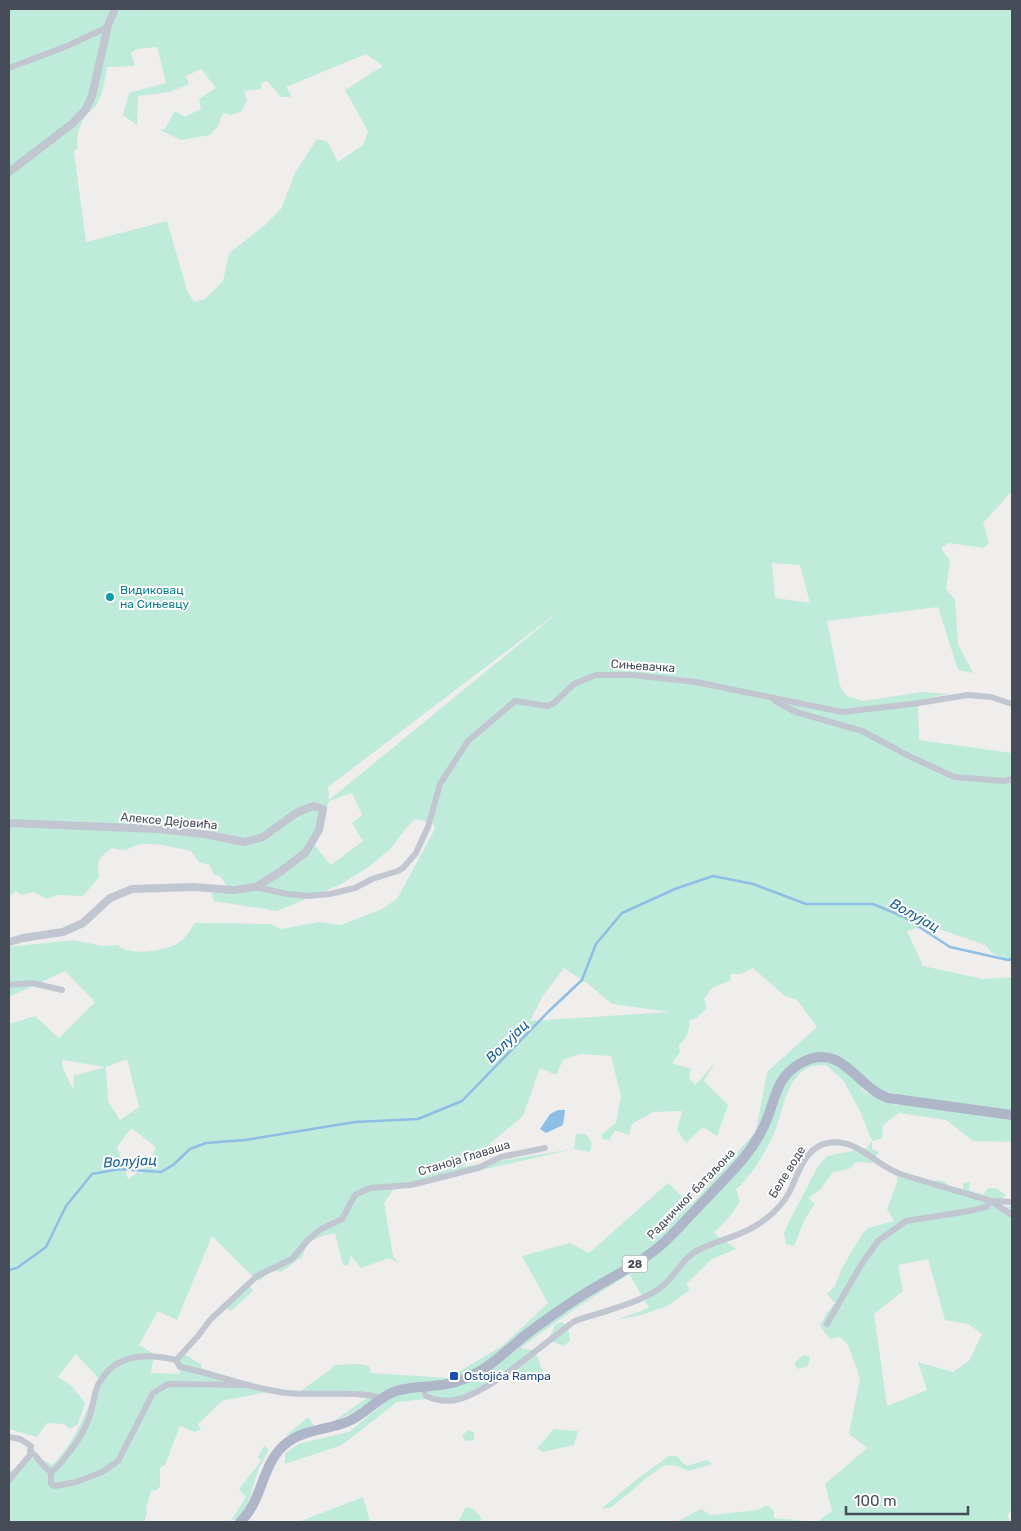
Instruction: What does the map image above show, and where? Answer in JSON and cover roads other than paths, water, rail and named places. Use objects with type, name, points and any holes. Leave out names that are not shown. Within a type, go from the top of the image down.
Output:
[{"type":"main road","name":"Радничког батаљона","points":[[240,1522],[253,1506],[269,1466],[281,1448],[294,1438],[347,1422],[362,1414],[382,1398],[401,1390],[445,1386],[483,1369],[545,1320],[660,1246],[743,1159],[763,1128],[781,1081],[791,1070],[805,1061],[820,1057],[838,1060],[872,1090],[888,1098],[1012,1115]]},
{"type":"street","points":[[9,172],[73,122],[86,109],[92,96],[108,27],[115,9]]},
{"type":"street","points":[[9,68],[67,46],[108,27]]},
{"type":"street","name":"Сињевачка","points":[[256,887],[287,894],[308,896],[330,894],[355,888],[403,868],[416,853],[428,827],[440,784],[468,741],[516,701],[548,706],[554,703],[574,684],[596,675],[632,675],[696,682],[842,712],[968,695],[991,697],[1012,704]]},
{"type":"street","points":[[769,698],[796,712],[862,731],[954,777],[1012,779]]},
{"type":"street","name":"Алексе Дејовића","points":[[9,823],[158,829],[204,834],[244,842],[263,837],[296,813],[313,806],[323,810],[319,830],[306,852],[256,887],[233,890],[193,887],[132,889],[110,898],[83,923],[63,932],[9,942]]},
{"type":"street","points":[[9,984],[41,984],[62,990]]},
{"type":"street","name":"Беле воде","points":[[423,1388],[426,1396],[439,1401],[452,1401],[470,1395],[495,1382],[576,1321],[640,1299],[661,1288],[688,1258],[698,1250],[753,1228],[775,1211],[790,1192],[801,1165],[818,1146],[839,1142],[851,1145],[897,1174],[991,1201],[1012,1202]]},
{"type":"street","name":"Станоја Главаша","points":[[176,1360],[210,1320],[257,1276],[292,1259],[308,1240],[321,1229],[342,1219],[355,1195],[370,1188],[411,1185],[478,1168],[501,1157],[545,1148]]},
{"type":"street","points":[[827,1324],[861,1265],[878,1241],[906,1221],[986,1207],[991,1201],[1012,1214]]},
{"type":"street","points":[[51,1472],[57,1468],[78,1441],[89,1416],[98,1386],[112,1367],[130,1358],[148,1356],[176,1360],[180,1367],[285,1393],[372,1395],[382,1398]]},
{"type":"street","points":[[51,1472],[51,1484],[55,1486],[64,1485],[102,1472],[118,1461],[153,1393],[168,1384],[247,1385]]},
{"type":"street","points":[[9,1437],[20,1439],[31,1446],[30,1455],[9,1480]]},
{"type":"street","points":[[30,1451],[37,1456],[45,1469],[51,1472]]},
{"type":"water","points":[[558,1110],[565,1110],[563,1125],[546,1133],[540,1129],[550,1114]]},
{"type":"waterway","name":"Волујац","points":[[9,1270],[17,1268],[46,1247],[66,1206],[92,1174],[120,1169],[161,1172],[173,1165],[190,1149],[206,1143],[245,1140],[355,1122],[418,1119],[462,1101],[549,1011],[582,980],[596,944],[622,913],[675,889],[713,876],[753,884],[806,904],[873,904],[904,917],[950,947],[1008,960],[1012,959]]},
{"type":"place","name":"Видиковац на Сињевцу","points":[[110,597]]},
{"type":"place","name":"Ostojića Rampa","points":[[454,1376]]}]
